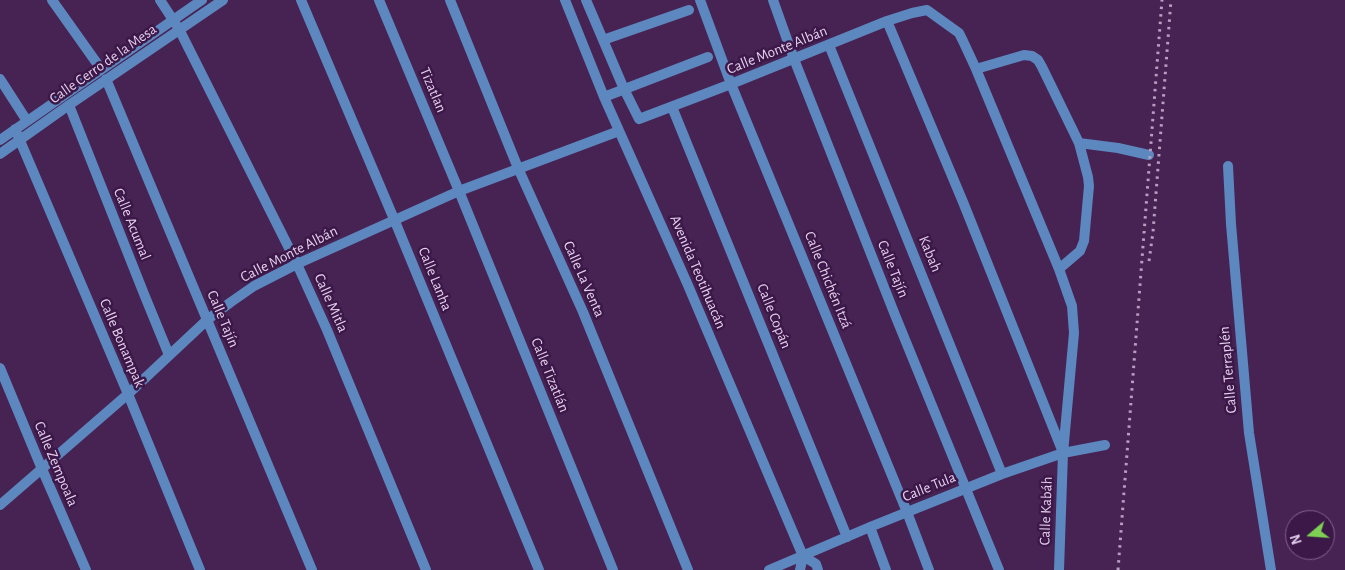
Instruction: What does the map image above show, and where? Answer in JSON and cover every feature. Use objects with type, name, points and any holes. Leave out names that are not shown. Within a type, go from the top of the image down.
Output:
[{"type":"street","points":[[52,0],[101,69]]},
{"type":"street","name":"Calle Mitla","points":[[160,0],[179,29],[297,264],[327,330],[426,570]]},
{"type":"street","name":"Calle Cerro de la Mesa","points":[[0,140],[202,0]]},
{"type":"street","name":"Calle Cerro de la Mesa","points":[[0,154],[223,0]]},
{"type":"street","name":"Calle Lanha","points":[[301,0],[539,570]]},
{"type":"street","name":"Tizatlan","points":[[379,0],[459,191]]},
{"type":"street","name":"Calle La Venta","points":[[450,0],[518,168],[583,312],[688,570]]},
{"type":"street","name":"Avenida Teotihuacán","points":[[565,0],[604,97],[803,556]]},
{"type":"street","points":[[586,0],[624,89]]},
{"type":"street","name":"Calle Chichén Itzá","points":[[700,0],[731,84],[907,512],[929,570]]},
{"type":"street","name":"Calle Tajín","points":[[773,0],[794,59],[966,489]]},
{"type":"street","points":[[602,40],[689,10]]},
{"type":"street","name":"Calle Monte Albán","points":[[624,89],[639,119],[887,21],[926,10]]},
{"type":"street","name":"Calle Kabáh","points":[[926,10],[958,33],[964,41],[1059,269],[1072,306],[1074,333],[1063,453],[1059,570]]},
{"type":"street","points":[[887,21],[1063,453]]},
{"type":"street","name":"Kabah","points":[[829,45],[1002,474]]},
{"type":"street","points":[[976,69],[1024,55],[1032,56],[1038,60],[1079,143],[1089,186],[1084,241],[1080,251],[1059,269]]},
{"type":"street","points":[[604,97],[708,57]]},
{"type":"street","points":[[0,79],[27,121]]},
{"type":"street","name":"Calle Tajín","points":[[106,79],[312,570]]},
{"type":"street","name":"Calle Acumal","points":[[69,105],[169,355]]},
{"type":"street","name":"Calle Copán","points":[[672,107],[847,536]]},
{"type":"street","name":"Calle Bonampak","points":[[15,129],[128,394],[200,570]]},
{"type":"street","name":"Calle Monte Albán","points":[[0,505],[128,394],[207,320],[254,286],[394,219],[459,191],[620,132]]},
{"type":"street","points":[[1079,143],[1118,148],[1150,155]]},
{"type":"street","name":"Calle Terraplén","points":[[1228,166],[1231,224],[1249,434],[1271,570]]},
{"type":"street","name":"Calle Tizatlán","points":[[459,191],[613,570]]},
{"type":"street","name":"Calle Zempoala","points":[[0,368],[86,570]]},
{"type":"street","name":"Calle Tula","points":[[769,570],[847,536],[1002,474],[1063,453],[1105,446]]},
{"type":"street","points":[[966,489],[999,570]]},
{"type":"street","points":[[870,527],[886,570]]},
{"type":"street","points":[[800,570],[803,556],[816,564],[818,570]]},
{"type":"railway","points":[[1118,570],[1162,0]]},
{"type":"railway","points":[[1149,261],[1153,232],[1171,0]]}]
